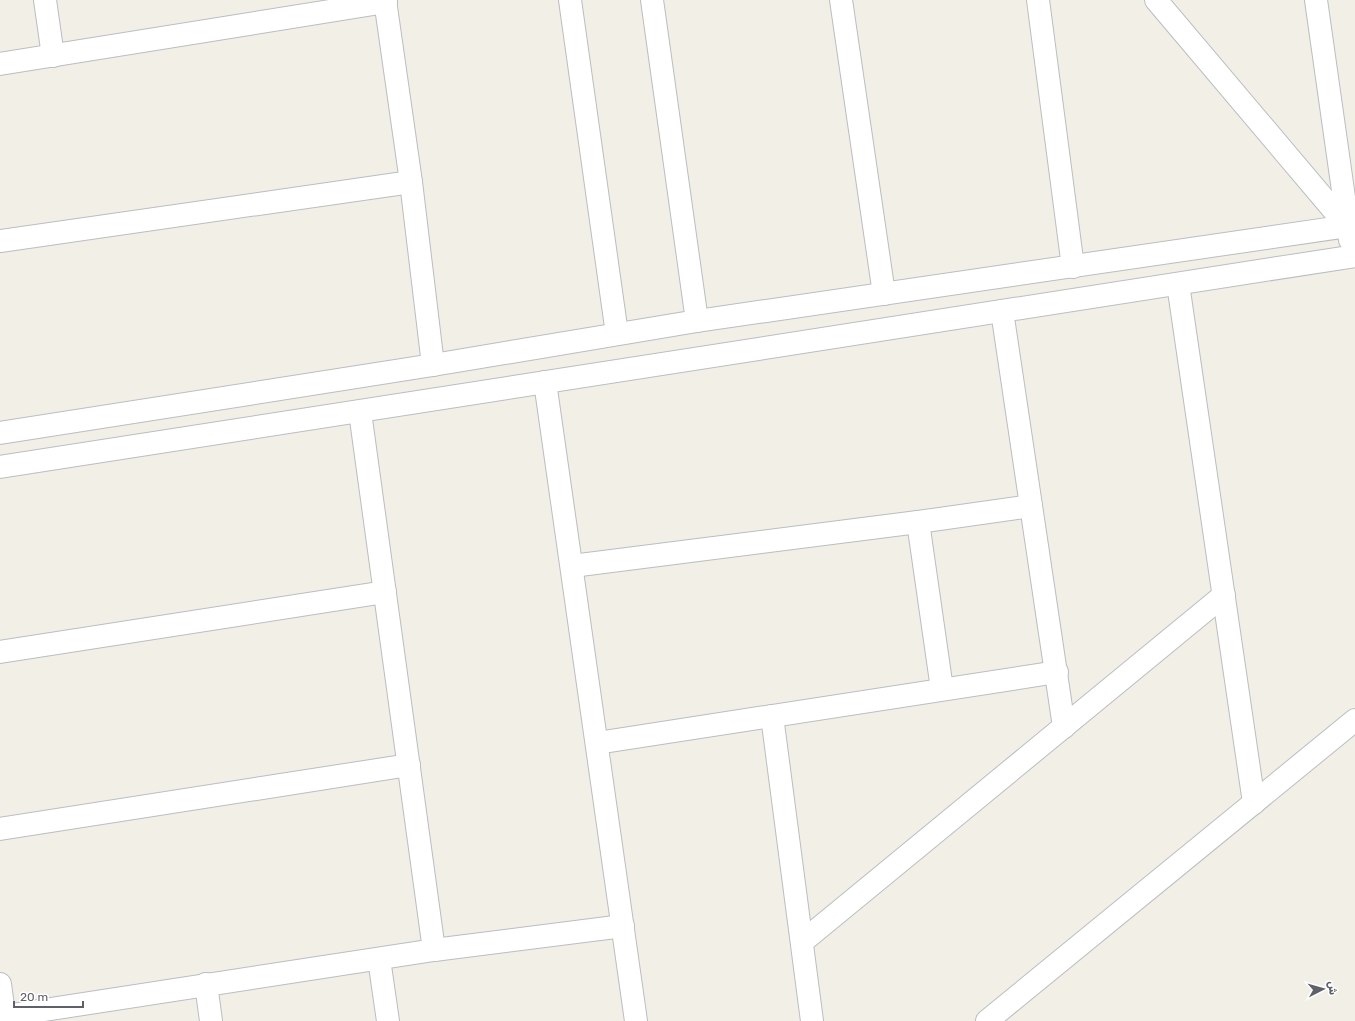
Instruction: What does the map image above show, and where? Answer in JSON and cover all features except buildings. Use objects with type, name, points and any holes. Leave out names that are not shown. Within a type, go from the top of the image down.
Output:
[{"type":"street","points":[[45,0],[53,56]]},
{"type":"street","points":[[570,0],[617,334]]},
{"type":"street","points":[[652,0],[697,321]]},
{"type":"street","points":[[841,0],[884,294]]},
{"type":"street","points":[[1038,0],[1072,267]]},
{"type":"street","points":[[1156,0],[1351,226]]},
{"type":"street","points":[[0,468],[1354,256],[1351,226],[1316,0]]},
{"type":"street","points":[[0,64],[386,1],[411,182],[433,365]]},
{"type":"street","points":[[0,241],[411,182]]},
{"type":"street","points":[[0,433],[433,365],[697,321],[1351,226]]},
{"type":"street","points":[[1178,284],[1254,803]]},
{"type":"street","points":[[1002,311],[1064,727]]},
{"type":"street","points":[[545,382],[636,1021]]},
{"type":"street","points":[[360,412],[434,950]]},
{"type":"street","points":[[572,566],[918,522],[1031,506]]},
{"type":"street","points":[[918,522],[942,690]]},
{"type":"street","points":[[0,652],[385,592]]},
{"type":"street","points":[[802,942],[1224,595]]},
{"type":"street","points":[[597,743],[1057,672]]},
{"type":"street","points":[[772,716],[812,1021]]},
{"type":"street","points":[[987,1021],[1355,720]]},
{"type":"street","points":[[0,829],[409,765]]},
{"type":"street","points":[[0,984],[5,1018],[206,984],[434,950],[623,926]]},
{"type":"street","points":[[379,959],[388,1021]]},
{"type":"street","points":[[206,984],[211,1021]]}]
